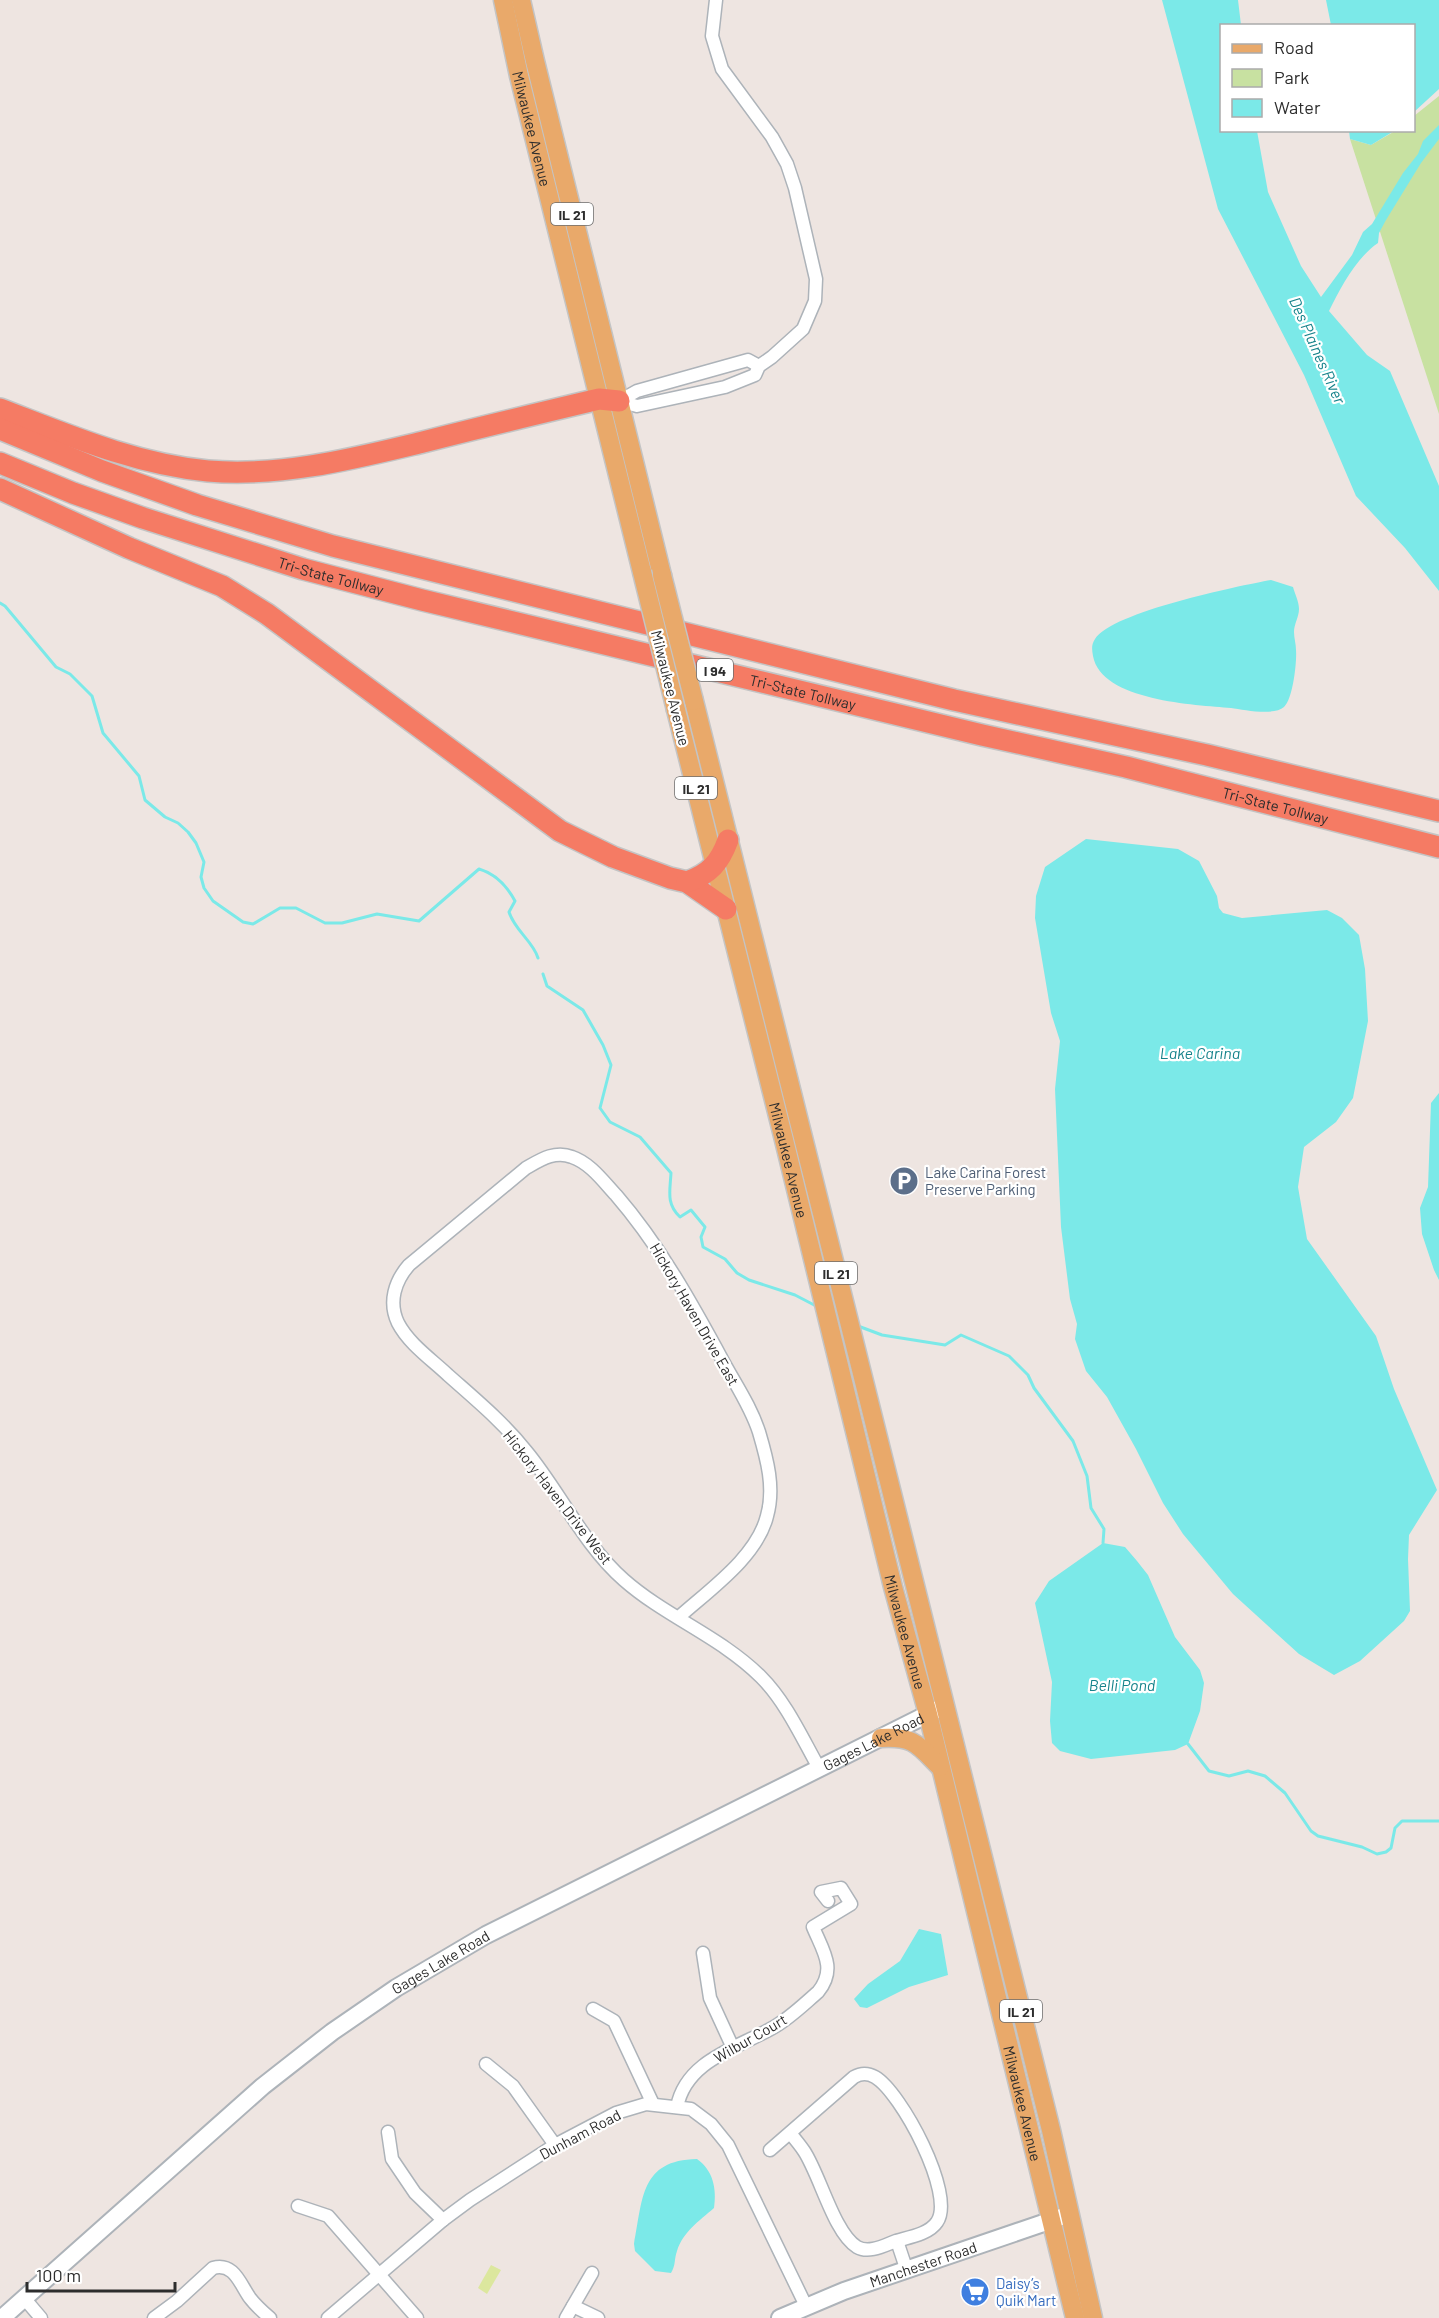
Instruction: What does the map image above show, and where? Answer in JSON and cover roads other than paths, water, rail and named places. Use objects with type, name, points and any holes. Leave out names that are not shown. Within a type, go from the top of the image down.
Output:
[{"type":"highway","points":[[0,409],[113,452],[207,471],[249,472],[290,470],[342,461],[609,400]]},
{"type":"highway","name":"Tri-State Tollway","points":[[0,429],[102,471],[197,505],[333,546],[954,700],[1207,755],[1439,811]]},
{"type":"highway","name":"Tri-State Tollway","points":[[0,463],[143,518],[303,569],[422,600],[1126,767],[1439,847]]},
{"type":"highway","points":[[0,489],[129,548],[222,586],[284,627],[560,831],[622,861],[687,882],[726,909]]},
{"type":"highway","points":[[687,882],[698,879],[715,867],[728,840]]},
{"type":"main road","name":"Milwaukee Avenue","points":[[503,0],[519,76],[609,400],[662,576],[694,701],[936,1710],[1051,2130],[1092,2318]]},
{"type":"main road","name":"Milwaukee Avenue","points":[[521,0],[609,400],[642,572],[893,1587],[936,1710],[941,1768],[1075,2318]]},
{"type":"main road","points":[[881,1738],[894,1737],[915,1742],[941,1768]]},
{"type":"street","points":[[609,400],[637,406],[725,387],[755,375],[759,366],[803,329],[815,301],[816,279],[788,164],[772,137],[722,69],[712,36],[716,0]]},
{"type":"street","points":[[609,400],[748,360],[759,366]]},
{"type":"street","name":"Hickory Haven Drive East","points":[[446,1236],[526,1168],[544,1157],[558,1154],[582,1161],[598,1175],[639,1222],[662,1254],[748,1406],[766,1459],[771,1490],[767,1519],[754,1544],[729,1573],[679,1617]]},
{"type":"street","name":"Hickory Haven Drive West","points":[[446,1236],[401,1274],[393,1301],[395,1315],[407,1338],[492,1414],[525,1450],[590,1543],[623,1579],[642,1594],[713,1639],[761,1677],[790,1716],[819,1768]]},
{"type":"street","name":"Gages Lake Road","points":[[2,2318],[263,2086],[332,2032],[396,1988],[486,1935],[936,1710]]},
{"type":"street","name":"Wilbur Court","points":[[677,2106],[682,2088],[694,2073],[787,2018],[824,1985],[828,1971],[826,1958],[813,1927],[850,1904],[841,1888],[821,1892],[828,1900]]},
{"type":"street","points":[[703,1953],[710,1998],[733,2048]]},
{"type":"street","points":[[593,2009],[615,2021],[652,2104]]},
{"type":"street","points":[[486,2064],[513,2086],[555,2145]]},
{"type":"street","points":[[770,2150],[854,2078],[870,2074],[883,2082],[913,2124],[929,2156],[941,2201],[942,2212],[939,2220],[926,2231],[872,2250],[856,2247],[844,2234],[805,2151],[790,2133]]},
{"type":"street","name":"Dunham Road","points":[[328,2318],[443,2220],[503,2177],[555,2145],[616,2112],[652,2104],[691,2109],[711,2124],[728,2145],[806,2306]]},
{"type":"street","points":[[388,2132],[392,2159],[415,2193],[443,2220]]},
{"type":"street","points":[[298,2206],[328,2216],[417,2318]]},
{"type":"street","name":"Manchester Road","points":[[780,2318],[806,2306],[1069,2214]]},
{"type":"street","points":[[897,2241],[907,2271]]},
{"type":"street","points":[[154,2318],[177,2301],[213,2268],[219,2267],[233,2272],[250,2298],[270,2318]]},
{"type":"street","points":[[566,2318],[592,2273]]},
{"type":"street","points":[[24,2298],[42,2318]]},
{"type":"street","points":[[573,2306],[598,2318]]},
{"type":"water","name":"Des Plaines River","points":[[1162,0],[1238,0],[1241,24],[1220,24],[1220,132],[1257,132],[1268,192],[1301,266],[1321,297],[1352,255],[1363,232],[1372,224],[1403,173],[1418,154],[1423,141],[1439,125],[1439,139],[1421,163],[1386,220],[1379,233],[1378,243],[1356,265],[1329,311],[1367,355],[1390,371],[1439,486],[1439,591],[1405,548],[1356,496],[1304,375],[1218,209]]},
{"type":"water","points":[[1326,0],[1439,0],[1439,89],[1415,111],[1415,24],[1331,24]]},
{"type":"water","points":[[1349,132],[1392,132],[1371,145],[1350,139]]},
{"type":"water","points":[[1271,580],[1293,587],[1299,609],[1294,629],[1296,656],[1294,680],[1287,703],[1279,710],[1251,711],[1152,698],[1113,683],[1100,671],[1093,656],[1092,645],[1106,629],[1149,610]]},
{"type":"water","name":"Lake Carina","points":[[1086,839],[1178,849],[1199,861],[1223,913],[1242,918],[1327,910],[1342,918],[1359,935],[1365,969],[1368,1021],[1353,1098],[1336,1122],[1304,1147],[1298,1187],[1307,1239],[1376,1336],[1394,1389],[1437,1490],[1409,1535],[1410,1611],[1404,1621],[1360,1661],[1334,1675],[1299,1654],[1233,1594],[1183,1534],[1163,1503],[1107,1397],[1086,1371],[1075,1339],[1077,1324],[1070,1299],[1061,1227],[1055,1089],[1060,1041],[1051,1013],[1035,918],[1036,896],[1045,867]]},
{"type":"water","points":[[1439,1093],[1439,1280],[1422,1234],[1420,1208],[1428,1187],[1431,1103]]},
{"type":"water","name":"Belli Pond","points":[[1103,1543],[1125,1547],[1148,1575],[1175,1637],[1200,1670],[1204,1683],[1200,1711],[1188,1744],[1175,1750],[1091,1759],[1060,1751],[1052,1743],[1050,1721],[1052,1682],[1035,1603],[1049,1581]]},
{"type":"water","points":[[919,1929],[941,1934],[948,1975],[909,1987],[867,2008],[860,2007],[854,1999],[868,1984],[900,1961]]},
{"type":"water","points":[[697,2159],[707,2169],[713,2180],[714,2208],[683,2238],[671,2273],[655,2271],[635,2251],[634,2244],[643,2198],[654,2174],[664,2166],[678,2161]]},
{"type":"waterway","points":[[0,603],[56,667],[70,674],[92,696],[103,733],[139,776],[145,800],[188,832],[196,843],[204,862],[201,877],[204,888],[213,901],[243,922],[253,924],[280,908],[296,908],[325,923],[342,923],[377,914],[419,921],[479,869],[496,877],[512,896],[515,901],[509,912],[538,958]]},
{"type":"waterway","points":[[543,974],[547,986],[583,1010],[603,1045],[611,1065],[600,1108],[610,1122],[640,1137],[671,1173],[670,1197],[673,1207],[680,1217],[691,1210],[705,1227],[701,1237],[703,1247],[725,1259],[737,1273],[749,1280],[795,1295],[818,1307]]},
{"type":"waterway","points":[[858,1326],[882,1335],[945,1345],[961,1335],[1009,1356],[1028,1375],[1034,1388],[1073,1441],[1087,1476],[1091,1508],[1104,1529],[1103,1543]]},
{"type":"waterway","points":[[1188,1744],[1209,1771],[1229,1776],[1248,1771],[1265,1776],[1285,1793],[1311,1831],[1318,1836],[1362,1847],[1377,1854],[1391,1848],[1395,1828],[1402,1821],[1439,1821]]},
{"type":"place","name":"Lake Carina Forest Preserve Parking","points":[[904,1181]]},
{"type":"place","name":"Daisy’s Quik Mart","points":[[975,2292]]}]
